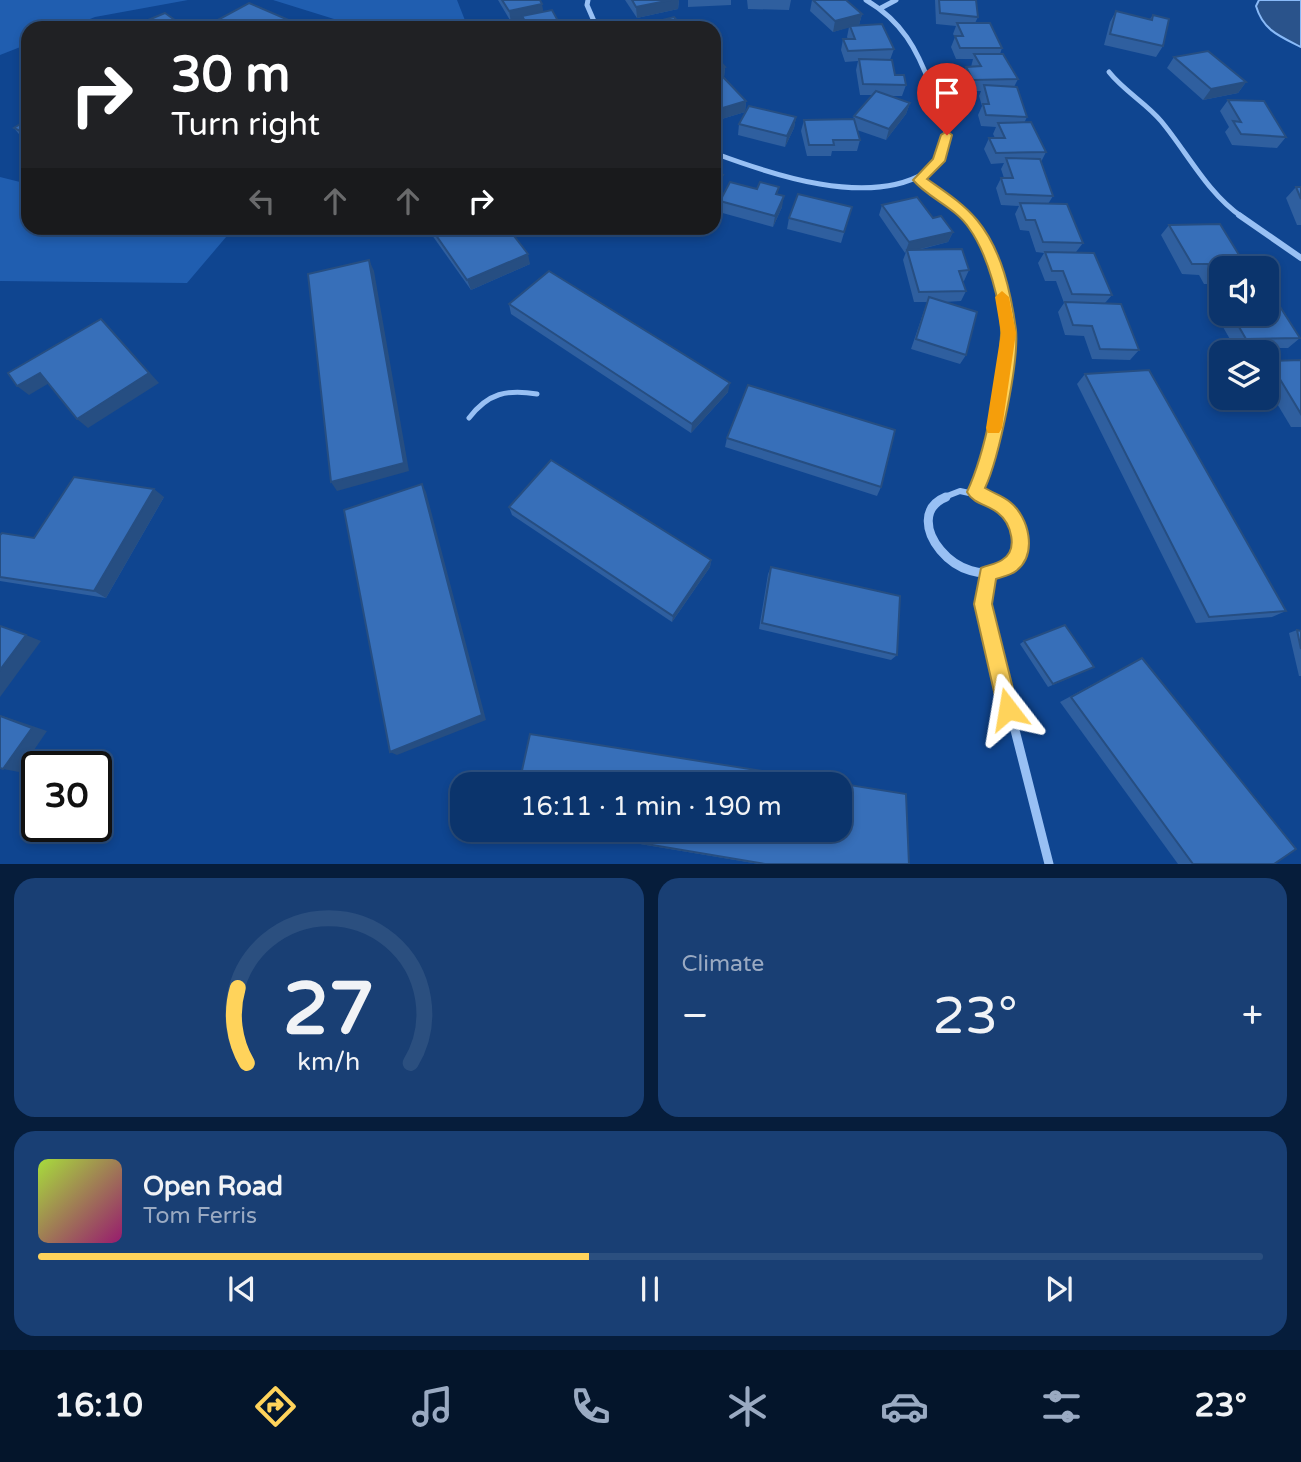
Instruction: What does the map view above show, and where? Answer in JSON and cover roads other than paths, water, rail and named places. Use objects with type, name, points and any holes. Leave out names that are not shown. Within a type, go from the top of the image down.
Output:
[{"type":"street","points":[[588,0],[587,5],[594,21]]},
{"type":"street","points":[[721,155],[844,188],[895,186],[919,180],[939,161],[947,135],[918,49],[895,20],[866,0]]},
{"type":"street","points":[[881,8],[896,0]]},
{"type":"street","points":[[1109,72],[1124,90],[1159,118],[1217,195],[1233,211],[1301,258]]},
{"type":"street","points":[[919,180],[951,202],[973,223],[988,248],[998,275],[1009,333],[1002,389],[988,457],[975,492]]},
{"type":"street","points":[[975,492],[1004,507],[1014,519],[1020,534],[1017,558],[1009,566],[988,574],[960,568],[948,560],[930,538],[929,512],[936,501],[947,494],[975,492]]},
{"type":"street","points":[[988,574],[983,604],[1034,813],[1049,863]]},
{"type":"lane","points":[[469,418],[485,400],[500,392],[513,389],[537,394]]}]
